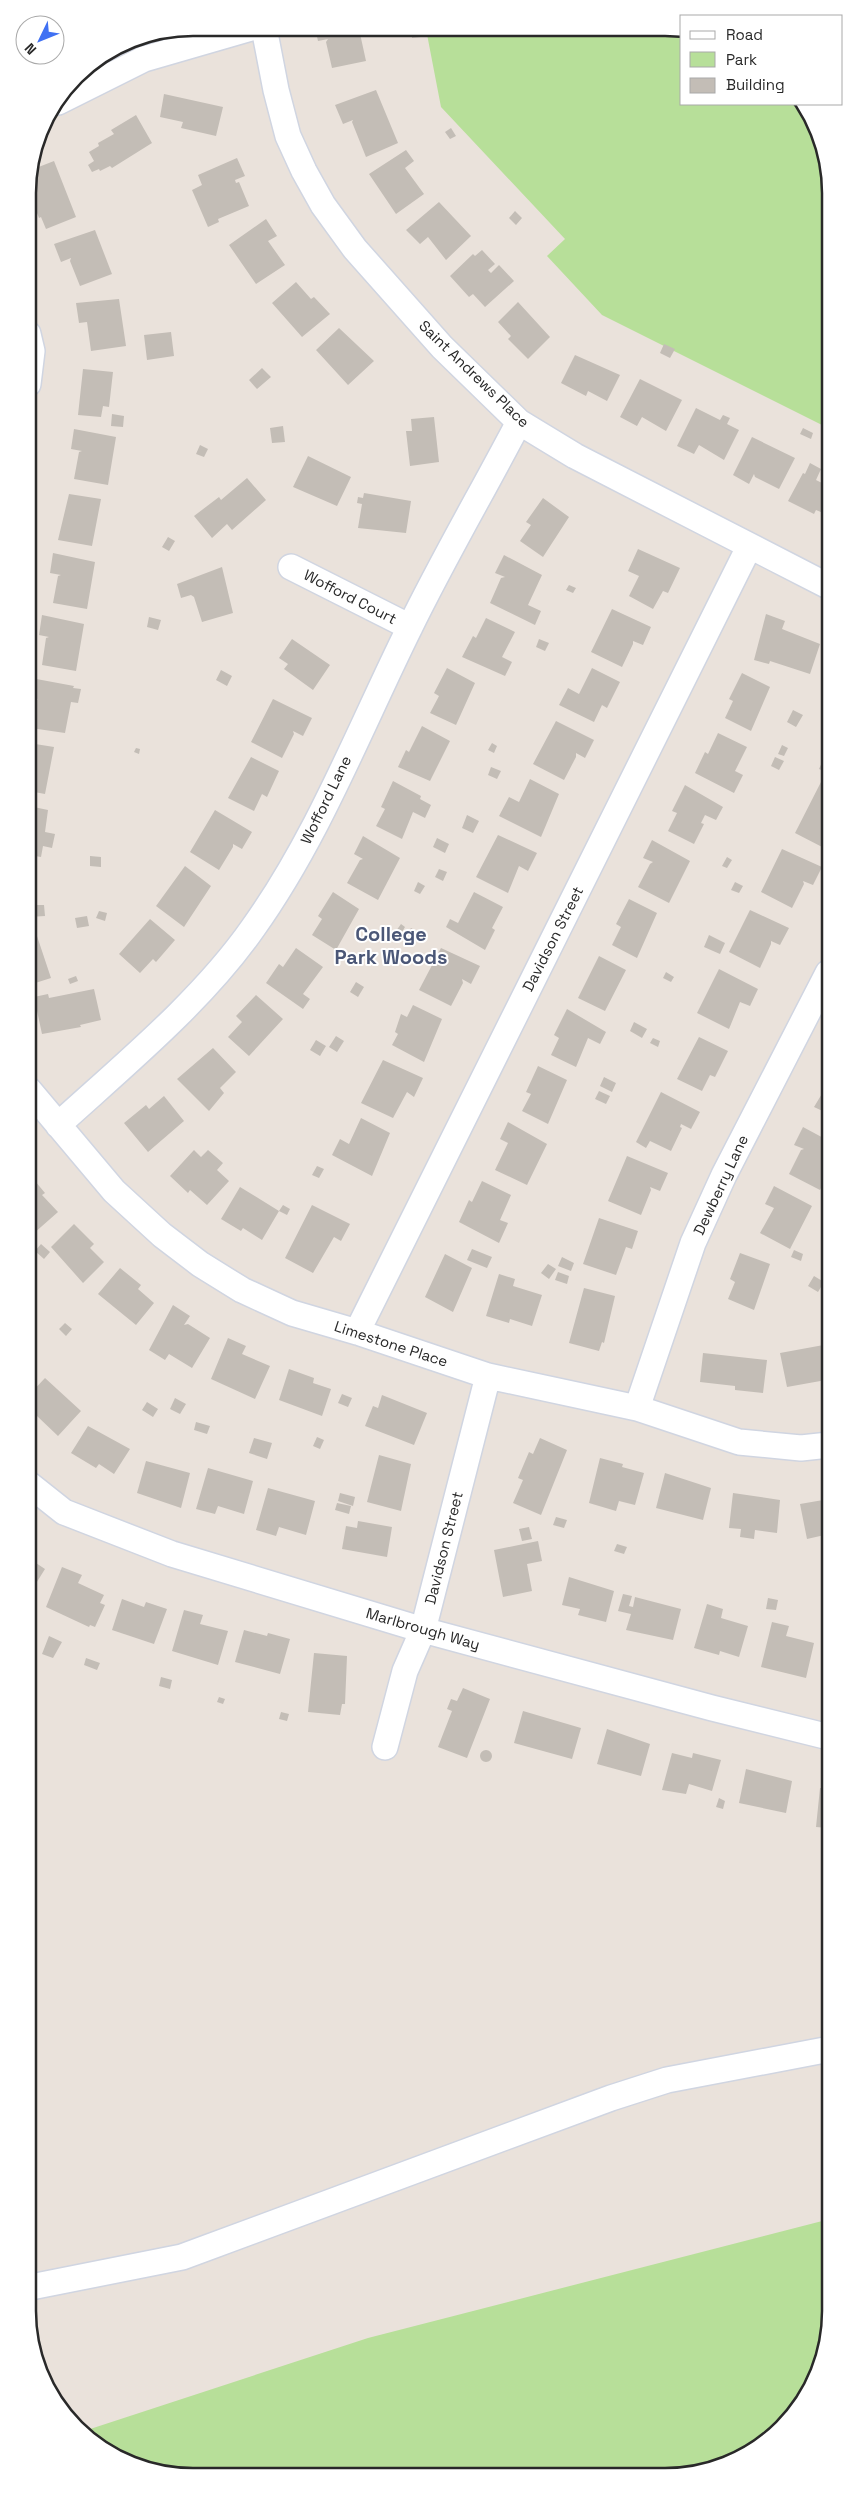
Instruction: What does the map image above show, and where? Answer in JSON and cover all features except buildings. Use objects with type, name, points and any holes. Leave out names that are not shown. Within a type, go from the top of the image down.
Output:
[{"type":"street","points":[[71,95],[144,59],[223,36]]},
{"type":"street","name":"Saint Andrews Place","points":[[266,36],[276,90],[288,136],[304,171],[323,205],[355,249],[407,310],[442,347],[520,422],[575,456],[822,583]]},
{"type":"street","name":"Wofford Lane","points":[[58,1125],[157,1035],[217,972],[252,930],[283,885],[317,822],[410,627],[520,422]]},
{"type":"street","name":"Davidson Street","points":[[357,1332],[749,547]]},
{"type":"street","name":"Wofford Court","points":[[291,567],[410,627]]},
{"type":"street","name":"Dewberry Lane","points":[[637,1408],[693,1243],[724,1175],[822,985]]},
{"type":"street","name":"Limestone Place","points":[[37,1099],[114,1191],[162,1235],[200,1264],[242,1290],[292,1313],[357,1332],[488,1376],[637,1408],[739,1442],[801,1448],[821,1446]]},
{"type":"street","name":"Davidson Street","points":[[385,1747],[404,1671],[423,1630],[488,1376]]},
{"type":"street","name":"Marlbrough Way","points":[[36,1490],[64,1512],[172,1554],[423,1630],[712,1708],[821,1735]]},
{"type":"street","points":[[36,2286],[182,2257],[611,2098],[668,2080],[821,2051]]},
{"type":"green space","points":[[427,36],[680,38],[680,105],[794,105],[806,124],[813,143],[819,163],[822,193],[822,425],[602,315],[547,256],[565,239],[441,107]]},
{"type":"green space","points":[[821,2221],[821,2321],[819,2341],[806,2380],[783,2414],[760,2435],[743,2447],[725,2456],[695,2465],[665,2468],[193,2468],[163,2465],[133,2456],[115,2447],[90,2429],[368,2338]]},
{"type":"district","name":"College Park Woods","points":[[391,946]]}]
